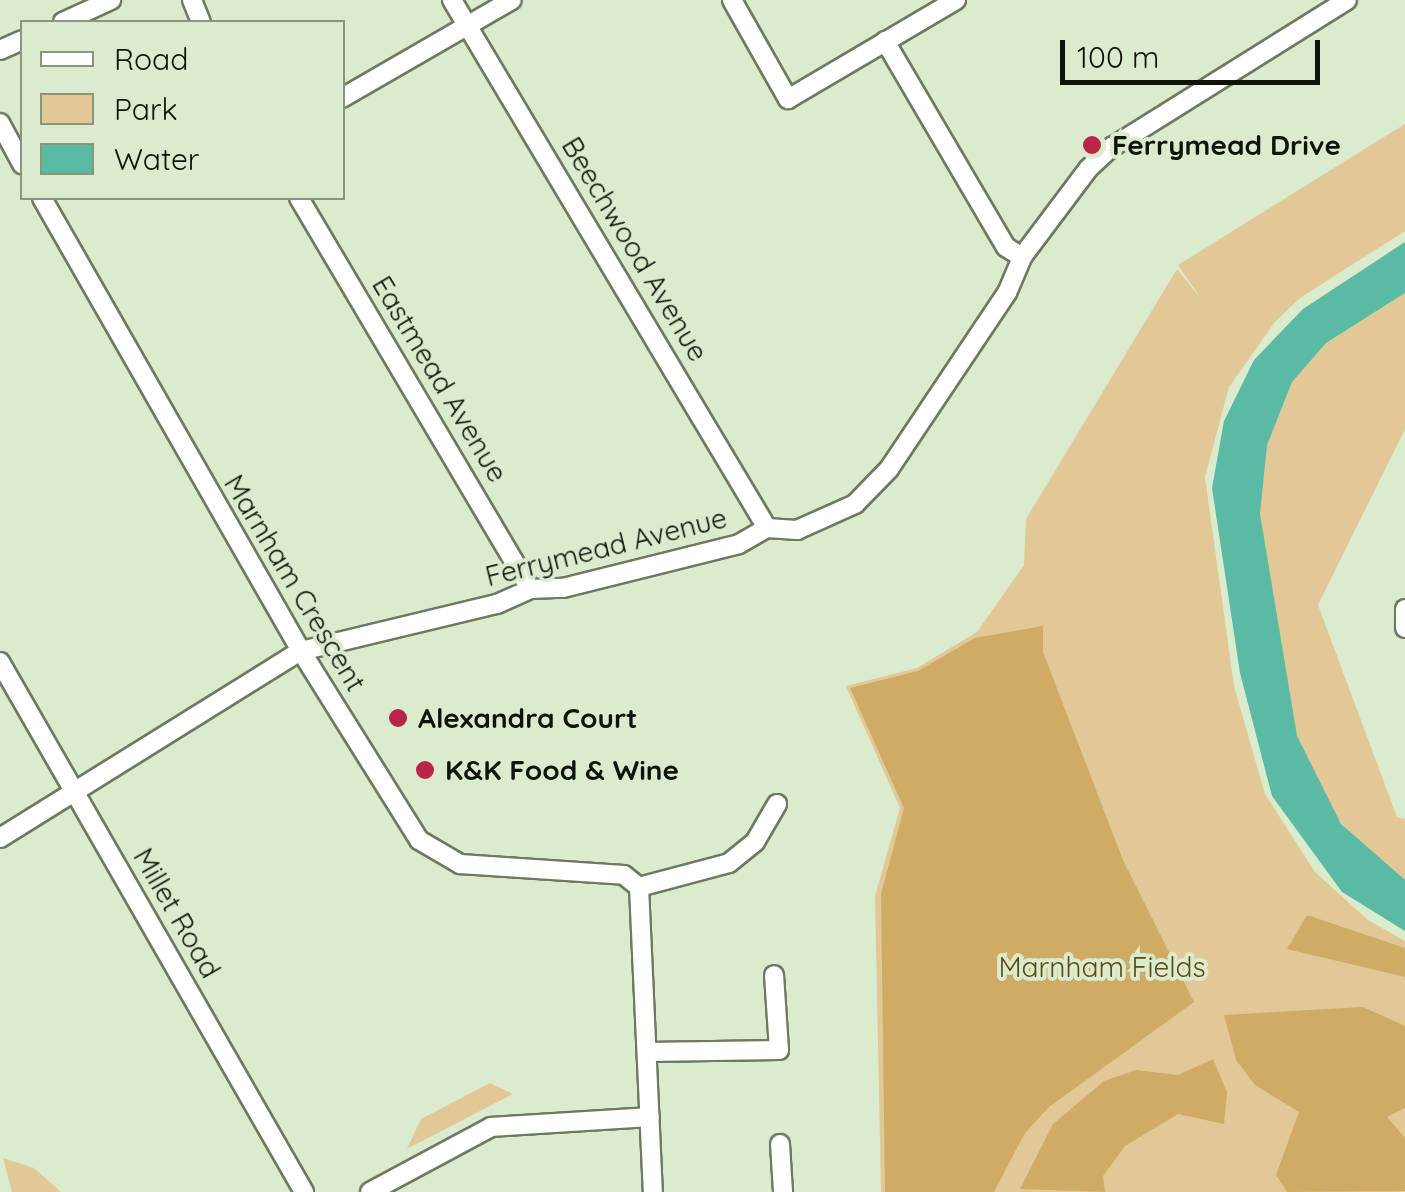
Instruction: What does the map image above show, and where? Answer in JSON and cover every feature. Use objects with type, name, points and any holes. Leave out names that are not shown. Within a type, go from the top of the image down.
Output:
[{"type":"street","points":[[67,20],[111,0]]},
{"type":"street","name":"Beechwood Avenue","points":[[452,0],[767,528]]},
{"type":"street","points":[[345,96],[512,0]]},
{"type":"street","points":[[732,0],[788,99],[956,0]]},
{"type":"street","points":[[1310,0],[1320,17]]},
{"type":"street","name":"Ferrymead Avenue","points":[[0,838],[301,651],[497,604],[530,589],[563,588],[739,544],[767,528],[798,530],[834,517],[873,489],[1007,293],[1022,258],[1112,148],[1348,0]]},
{"type":"street","points":[[885,41],[1006,247],[1022,258]]},
{"type":"street","points":[[0,124],[20,160]]},
{"type":"street","name":"Marnham Crescent","points":[[43,200],[301,651],[419,840],[460,864],[624,875],[639,888]]},
{"type":"street","name":"Eastmead Avenue","points":[[301,200],[530,589]]},
{"type":"street","points":[[1405,609],[1405,628]]},
{"type":"street","name":"Millet Road","points":[[0,662],[304,1192]]},
{"type":"street","points":[[654,1192],[639,888],[729,863],[755,842],[777,804]]},
{"type":"street","points":[[647,1052],[778,1050],[774,975]]},
{"type":"street","points":[[370,1192],[491,1127],[650,1117]]},
{"type":"street","points":[[780,1144],[783,1192]]},
{"type":"green space","name":"Marnham Fields","points":[[1405,124],[1405,231],[1300,298],[1275,322],[1229,387],[1205,477],[1234,686],[1265,794],[1315,872],[1368,920],[1405,941],[1405,1192],[881,1192],[875,896],[900,808],[846,686],[917,668],[977,632],[1024,565],[1026,519],[1177,269],[1201,299],[1178,265]]},
{"type":"green space","points":[[1405,293],[1405,429],[1318,605],[1397,817],[1405,819],[1405,881],[1371,862],[1303,772],[1256,563],[1260,458],[1292,381],[1326,343]]},
{"type":"green space","points":[[1043,626],[1043,652],[1123,860],[1194,1002],[1049,1107],[1025,1133],[994,1192],[885,1192],[881,894],[904,808],[850,688],[918,671],[975,638]]},
{"type":"green space","points":[[1307,915],[1405,948],[1405,977],[1287,949]]},
{"type":"green space","points":[[1363,1007],[1405,1026],[1405,1108],[1387,1117],[1405,1138],[1405,1191],[1287,1192],[1276,1175],[1299,1112],[1255,1085],[1236,1060],[1224,1015]]},
{"type":"green space","points":[[1213,1059],[1227,1092],[1224,1124],[1178,1114],[1125,1146],[1103,1176],[1105,1192],[1020,1189],[1053,1124],[1104,1081],[1136,1070],[1178,1075]]},
{"type":"green space","points":[[490,1083],[513,1094],[407,1149],[421,1119]]},
{"type":"green space","points":[[3,1158],[34,1168],[61,1192],[12,1192]]},
{"type":"water","points":[[1405,242],[1405,293],[1326,343],[1292,382],[1267,445],[1260,514],[1297,736],[1341,824],[1405,880],[1405,931],[1342,892],[1272,796],[1240,673],[1212,488],[1224,421],[1254,360],[1303,309]]},
{"type":"place","name":"Ferrymead Drive","points":[[1092,145]]},
{"type":"place","name":"Alexandra Court","points":[[398,718]]},
{"type":"place","name":"K&K Food & Wine","points":[[425,770]]}]
